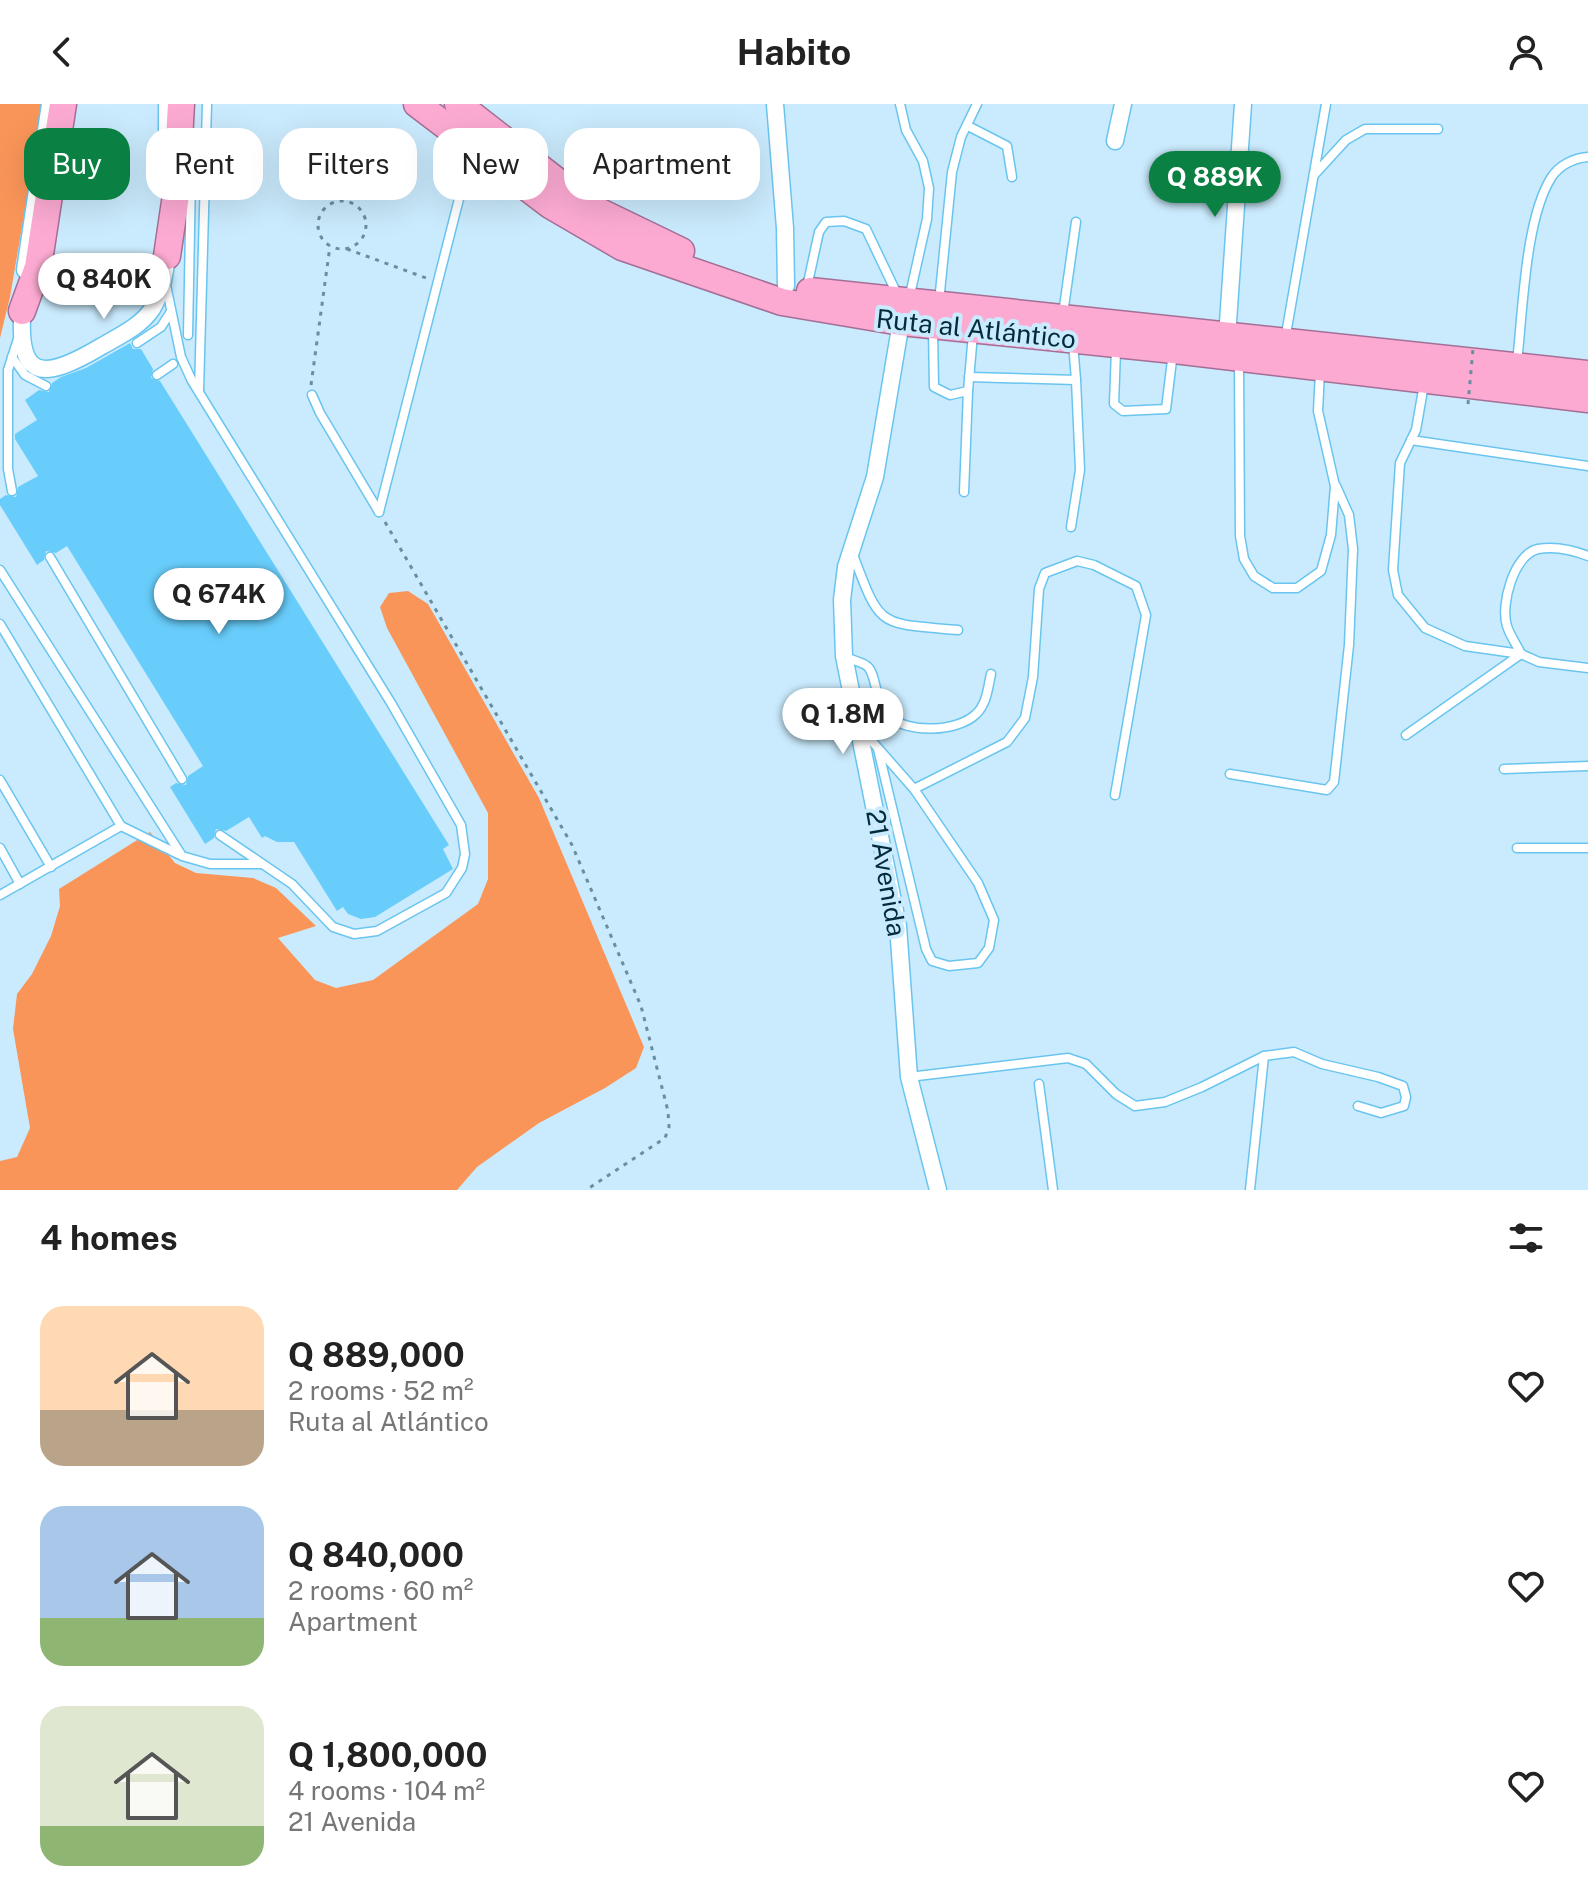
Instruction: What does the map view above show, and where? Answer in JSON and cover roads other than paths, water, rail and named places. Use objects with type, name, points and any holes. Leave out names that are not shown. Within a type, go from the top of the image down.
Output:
[{"type":"highway","points":[[21,323],[38,267],[63,104]]},
{"type":"highway","points":[[179,128],[181,104]]},
{"type":"highway","name":"Ruta al Atlántico","points":[[417,104],[448,128]]},
{"type":"highway","points":[[445,104],[509,157],[590,207]]},
{"type":"highway","name":"Ruta al Atlántico","points":[[458,104],[590,207],[635,231],[698,258],[796,288],[936,316],[1233,348],[1321,367],[1588,399]]},
{"type":"highway","points":[[166,266],[175,200]]},
{"type":"highway","name":"Ruta al Atlántico","points":[[543,200],[622,247],[782,302],[903,309]]},
{"type":"highway","name":"Ruta al Atlántico","points":[[936,316],[973,329],[1068,329],[1116,345],[1174,350],[1284,343],[1588,374]]},
{"type":"street","points":[[50,104],[28,247],[21,323],[22,350],[29,363],[41,369],[54,370],[71,364],[138,324],[151,312],[166,266],[167,104]]},
{"type":"street","points":[[775,104],[785,228],[796,288]]},
{"type":"street","points":[[1115,141],[1123,104]]},
{"type":"street","points":[[1233,348],[1243,104]]},
{"type":"street","name":"21 Avenida","points":[[903,309],[875,477],[852,551],[842,600],[844,656],[898,926],[909,1077],[938,1190]]},
{"type":"lane","points":[[206,128],[207,104]]},
{"type":"lane","points":[[900,104],[906,130],[923,161],[929,188],[927,219],[903,309]]},
{"type":"lane","points":[[968,391],[950,395],[934,387],[936,316],[952,172],[961,137],[977,104]]},
{"type":"lane","points":[[1284,343],[1326,104]]},
{"type":"lane","points":[[968,126],[1007,146],[1012,177]]},
{"type":"lane","points":[[1313,175],[1346,140],[1365,129],[1438,129]]},
{"type":"lane","points":[[1516,367],[1536,211],[1553,175],[1575,158],[1588,157]]},
{"type":"lane","points":[[188,335],[191,200]]},
{"type":"lane","points":[[199,395],[204,200]]},
{"type":"lane","points":[[312,395],[379,512],[458,200]]},
{"type":"lane","points":[[796,288],[826,222],[844,221],[866,229],[903,309]]},
{"type":"lane","points":[[1071,527],[1080,470],[1076,380],[1068,329],[1076,222]]},
{"type":"lane","points":[[166,266],[171,313],[181,357],[199,395],[391,703],[461,825],[465,839],[462,868],[446,893],[366,934],[343,932],[333,927],[292,884],[220,835]]},
{"type":"lane","points":[[137,343],[161,327],[171,313]]},
{"type":"lane","points":[[0,384],[8,370],[21,323]]},
{"type":"lane","points":[[964,492],[973,329]]},
{"type":"lane","points":[[1116,345],[1113,396],[1114,404],[1123,411],[1166,409],[1174,350]]},
{"type":"lane","points":[[1233,348],[1240,536],[1244,559],[1254,576],[1273,588],[1297,588],[1321,571],[1331,535],[1335,486]]},
{"type":"lane","points":[[12,357],[25,375],[46,386]]},
{"type":"lane","points":[[157,375],[173,364]]},
{"type":"lane","points":[[1230,774],[1327,790],[1334,782],[1349,645],[1353,549],[1349,515],[1335,486],[1318,411],[1321,367]]},
{"type":"lane","points":[[8,370],[8,469],[12,491]]},
{"type":"lane","points":[[969,377],[1076,380]]},
{"type":"lane","points":[[1425,380],[1419,420],[1400,463],[1393,570],[1398,595],[1425,628],[1465,646],[1521,654],[1539,662],[1588,668]]},
{"type":"lane","points":[[0,445],[7,427]]},
{"type":"lane","points":[[1411,440],[1588,466]]},
{"type":"lane","points":[[1521,654],[1506,623],[1508,588],[1524,557],[1536,549],[1570,550],[1588,556]]},
{"type":"lane","points":[[852,551],[872,602],[881,616],[895,625],[958,630]]},
{"type":"lane","points":[[50,557],[182,779]]},
{"type":"lane","points":[[914,789],[1007,742],[1025,718],[1033,677],[1039,589],[1045,573],[1077,561],[1094,565],[1136,586],[1146,615],[1115,795]]},
{"type":"lane","points":[[0,570],[182,856]]},
{"type":"lane","points":[[0,624],[121,826],[182,856],[210,864],[261,864]]},
{"type":"lane","points":[[1406,735],[1521,654]]},
{"type":"lane","points":[[844,656],[867,665],[873,674],[881,707],[891,719],[912,727],[962,724],[978,713],[988,694],[991,674]]},
{"type":"lane","points":[[857,724],[914,789],[978,883],[994,920],[989,948],[978,963],[949,966],[932,961],[926,949],[878,749]]},
{"type":"lane","points":[[1504,769],[1588,766]]},
{"type":"lane","points":[[0,780],[51,867]]},
{"type":"lane","points":[[0,895],[121,826]]},
{"type":"lane","points":[[0,848],[20,884]]},
{"type":"lane","points":[[1517,848],[1588,848]]},
{"type":"lane","points":[[909,1077],[1068,1058],[1086,1064],[1116,1094],[1135,1106],[1177,1097],[1264,1056],[1294,1052],[1322,1064],[1403,1086],[1406,1097],[1404,1106],[1381,1113],[1358,1106]]},
{"type":"lane","points":[[1250,1190],[1264,1056]]},
{"type":"lane","points":[[1039,1084],[1053,1190]]}]
